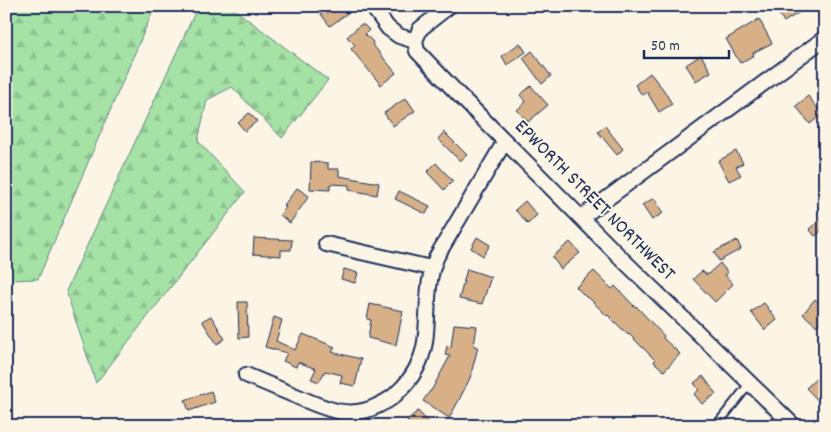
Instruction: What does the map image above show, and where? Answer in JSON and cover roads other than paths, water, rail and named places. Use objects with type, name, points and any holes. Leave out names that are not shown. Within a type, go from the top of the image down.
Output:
[{"type":"street","points":[[372,6],[388,28],[399,36],[415,41],[420,29],[449,6]]},
{"type":"street","points":[[582,217],[825,38]]},
{"type":"street","name":"EPWORTH STREET NORTHWEST","points":[[415,41],[417,51],[458,94],[622,259],[794,426]]},
{"type":"street","points":[[246,375],[325,409],[340,412],[361,412],[372,409],[393,398],[408,383],[419,362],[424,344],[431,268],[505,141]]},
{"type":"street","points":[[326,244],[431,268]]},
{"type":"lane","points":[[716,426],[750,383]]}]
